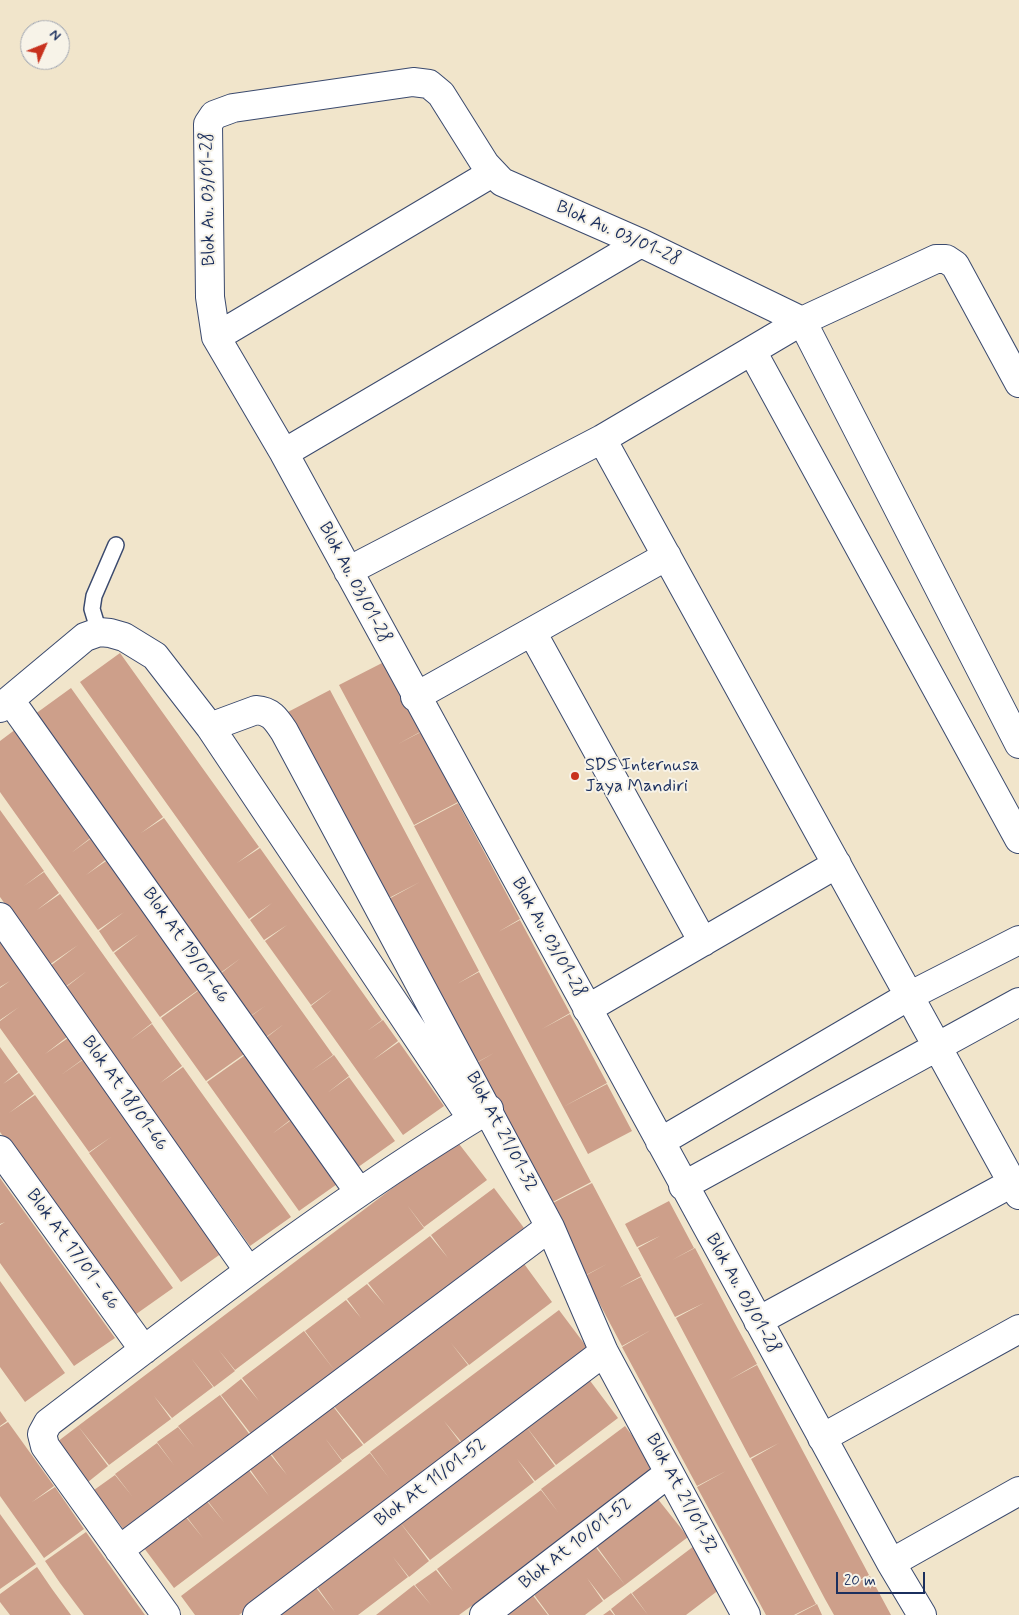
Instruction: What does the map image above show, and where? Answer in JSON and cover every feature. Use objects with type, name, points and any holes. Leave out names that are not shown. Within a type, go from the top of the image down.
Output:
[{"type":"street","name":"Blok Au. 03/01-28","points":[[802,321],[641,243],[514,187],[492,173],[441,94],[429,84],[423,82],[233,108],[214,115],[208,124],[210,296],[216,337],[284,454],[683,1186],[891,1563],[922,1615]]},
{"type":"street","points":[[216,337],[492,173]]},
{"type":"street","points":[[284,454],[641,243]]},
{"type":"street","points":[[348,571],[602,439],[802,321],[936,259],[946,259],[955,266],[1019,383]]},
{"type":"street","points":[[802,321],[1019,744]]},
{"type":"street","points":[[752,351],[1019,839]]},
{"type":"street","points":[[602,439],[1016,1189],[758,1321]]},
{"type":"street","points":[[415,697],[667,556]]},
{"type":"street","points":[[5,704],[85,637],[99,632],[124,637],[155,656],[210,727],[480,1114],[359,1192],[248,1270],[48,1423],[42,1434],[44,1446],[166,1615]]},
{"type":"street","points":[[532,632],[703,942]]},
{"type":"street","name":"Blok At 19/01-66","points":[[5,704],[359,1192]]},
{"type":"street","name":"Blok At 21/01-32","points":[[210,727],[256,710],[270,713],[276,719],[480,1114],[550,1227],[604,1352],[669,1472],[739,1612]]},
{"type":"street","points":[[587,1009],[837,864]]},
{"type":"street","name":"Blok At 18/01-66","points":[[0,917],[248,1270]]},
{"type":"street","points":[[660,1142],[909,996],[1019,940]]},
{"type":"street","points":[[683,1186],[1019,1002]]},
{"type":"street","name":"Blok At 17/01 - 66","points":[[0,1150],[144,1350]]},
{"type":"street","points":[[119,1550],[550,1227]]},
{"type":"street","points":[[822,1438],[1019,1329]]},
{"type":"street","name":"Blok At 11/01-52","points":[[258,1615],[604,1352]]},
{"type":"street","name":"Blok At 10/01-52","points":[[484,1615],[669,1472]]},
{"type":"street","points":[[891,1563],[1019,1491]]},
{"type":"lane","points":[[99,632],[92,608],[94,596],[116,545]]},
{"type":"building","points":[[120,653],[259,847],[237,863],[260,848],[382,1020],[367,1031],[383,1020],[398,1041],[373,1060],[399,1042],[444,1106],[403,1135],[311,1006],[333,989],[311,1005],[265,941],[287,925],[264,940],[250,920],[272,903],[249,919],[80,682]]},
{"type":"building","points":[[384,662],[420,732],[398,744],[421,732],[458,802],[414,825],[339,685]]},
{"type":"building","points":[[71,688],[163,817],[141,833],[164,818],[333,1055],[311,1071],[334,1055],[349,1076],[327,1093],[349,1077],[395,1141],[354,1170],[262,1041],[284,1024],[262,1040],[247,1019],[265,1006],[246,1019],[216,977],[241,958],[216,976],[31,717]]},
{"type":"building","points":[[330,690],[479,971],[457,984],[479,972],[591,1182],[547,1205],[473,1065],[494,1053],[472,1065],[385,901],[420,882],[385,900],[286,713]]},
{"type":"building","points":[[16,729],[93,836],[71,853],[93,837],[108,858],[86,875],[109,859],[201,988],[160,1017],[114,953],[139,934],[113,952],[99,931],[124,912],[98,930],[0,792],[0,741]]},
{"type":"building","points":[[458,803],[520,919],[498,932],[520,920],[570,1013],[542,1029],[570,1014],[607,1083],[563,1107],[414,826]]},
{"type":"building","points":[[0,810],[44,871],[24,886],[44,872],[59,893],[37,910],[60,894],[152,1023],[130,1040],[152,1024],[182,1066],[160,1083],[183,1067],[291,1217],[250,1246],[65,988],[87,971],[65,987],[50,966],[78,945],[49,965],[0,897]]},
{"type":"building","points":[[0,942],[67,1037],[45,1054],[68,1038],[83,1059],[61,1075],[84,1059],[222,1253],[181,1282],[89,1153],[111,1137],[89,1152],[0,1028],[0,1021],[19,1007],[0,1020],[0,988],[10,981],[0,987]]},
{"type":"building","points":[[202,988],[247,1052],[206,1081],[161,1018]]},
{"type":"building","points":[[0,1047],[18,1072],[3,1084],[19,1073],[34,1094],[9,1113],[35,1095],[173,1288],[132,1317],[0,1132]]},
{"type":"building","points":[[248,1053],[294,1117],[272,1134],[294,1118],[340,1182],[299,1211],[207,1082]]},
{"type":"building","points":[[607,1084],[632,1131],[588,1154],[563,1107]]},
{"type":"building","points":[[456,1140],[487,1180],[424,1227],[407,1205],[424,1228],[235,1370],[218,1349],[235,1371],[214,1387],[191,1358],[213,1387],[172,1418],[154,1396],[171,1419],[109,1465],[78,1426]]},
{"type":"building","points":[[0,1178],[115,1338],[74,1366],[0,1263],[0,1225],[5,1222],[0,1224]]},
{"type":"building","points":[[592,1183],[641,1276],[619,1288],[641,1277],[816,1604],[794,1615],[766,1615],[697,1487],[726,1471],[697,1486],[622,1347],[651,1330],[622,1346],[585,1276],[607,1264],[584,1276],[547,1206]]},
{"type":"building","points":[[494,1188],[524,1228],[335,1371],[305,1331],[346,1300],[361,1318],[347,1299],[367,1284],[385,1305],[368,1283],[430,1236],[448,1258],[431,1235]]},
{"type":"building","points":[[669,1201],[694,1248],[672,1260],[695,1248],[757,1364],[729,1380],[757,1365],[869,1575],[840,1591],[870,1576],[891,1615],[834,1615],[825,1599],[751,1459],[779,1443],[750,1458],[676,1318],[704,1303],[675,1317],[638,1248],[660,1236],[637,1247],[625,1224]]},
{"type":"building","points":[[522,1261],[552,1302],[469,1365],[451,1343],[468,1365],[364,1444],[333,1405]]},
{"type":"building","points":[[0,1281],[65,1373],[25,1402],[0,1367]]},
{"type":"building","points":[[559,1310],[589,1350],[464,1445],[444,1421],[463,1446],[239,1615],[195,1615],[181,1596],[370,1453],[389,1478],[370,1452]]},
{"type":"building","points":[[304,1331],[335,1371],[251,1434],[221,1395],[241,1379],[259,1401],[242,1378]]},
{"type":"building","points":[[588,1378],[618,1418],[556,1465],[525,1425]]},
{"type":"building","points":[[220,1395],[250,1435],[124,1530],[94,1490],[115,1475],[132,1496],[115,1474],[157,1443],[174,1465],[157,1442],[178,1427],[195,1448],[178,1426]]},
{"type":"building","points":[[332,1405],[363,1445],[342,1460],[325,1438],[342,1461],[174,1588],[144,1548],[185,1516],[203,1538],[186,1516],[206,1500],[224,1522],[207,1500],[248,1469],[269,1496],[249,1468],[269,1453],[287,1475],[270,1452]]},
{"type":"building","points":[[0,1411],[7,1421],[0,1426]]},
{"type":"building","points":[[8,1422],[54,1486],[32,1502],[55,1487],[84,1529],[44,1558],[0,1496],[0,1427]]},
{"type":"building","points":[[525,1425],[555,1466],[535,1481],[517,1459],[534,1482],[430,1560],[399,1521]]},
{"type":"building","points":[[78,1426],[108,1466],[88,1482],[57,1442]]},
{"type":"building","points":[[625,1426],[655,1466],[488,1594],[459,1615],[376,1615],[414,1585],[431,1605],[415,1585],[436,1570],[453,1591],[437,1569],[541,1490],[558,1512],[541,1489]]},
{"type":"building","points":[[657,1498],[688,1537],[625,1585],[595,1544]]},
{"type":"building","points":[[0,1514],[36,1564],[0,1589]]},
{"type":"building","points":[[399,1521],[429,1561],[409,1577],[393,1557],[408,1577],[358,1615],[275,1615],[314,1585],[335,1612],[315,1584]]},
{"type":"building","points":[[86,1532],[145,1615],[84,1615],[60,1583],[45,1561]]},
{"type":"building","points":[[594,1545],[625,1585],[604,1600],[587,1578],[603,1601],[585,1615],[549,1615],[532,1592]]},
{"type":"building","points":[[694,1546],[724,1586],[686,1615],[648,1615],[632,1593]]},
{"type":"building","points":[[37,1567],[71,1615],[10,1615],[0,1602],[0,1594]]},
{"type":"building","points":[[531,1593],[548,1615],[502,1615]]},
{"type":"building","points":[[631,1593],[648,1615],[615,1615],[611,1609]]},
{"type":"building","points":[[817,1604],[822,1615],[796,1615]]},
{"type":"building","points":[[610,1610],[614,1615],[603,1615]]},
{"type":"place","name":"SDS Internusa Jaya Mandiri","points":[[575,776]]}]
